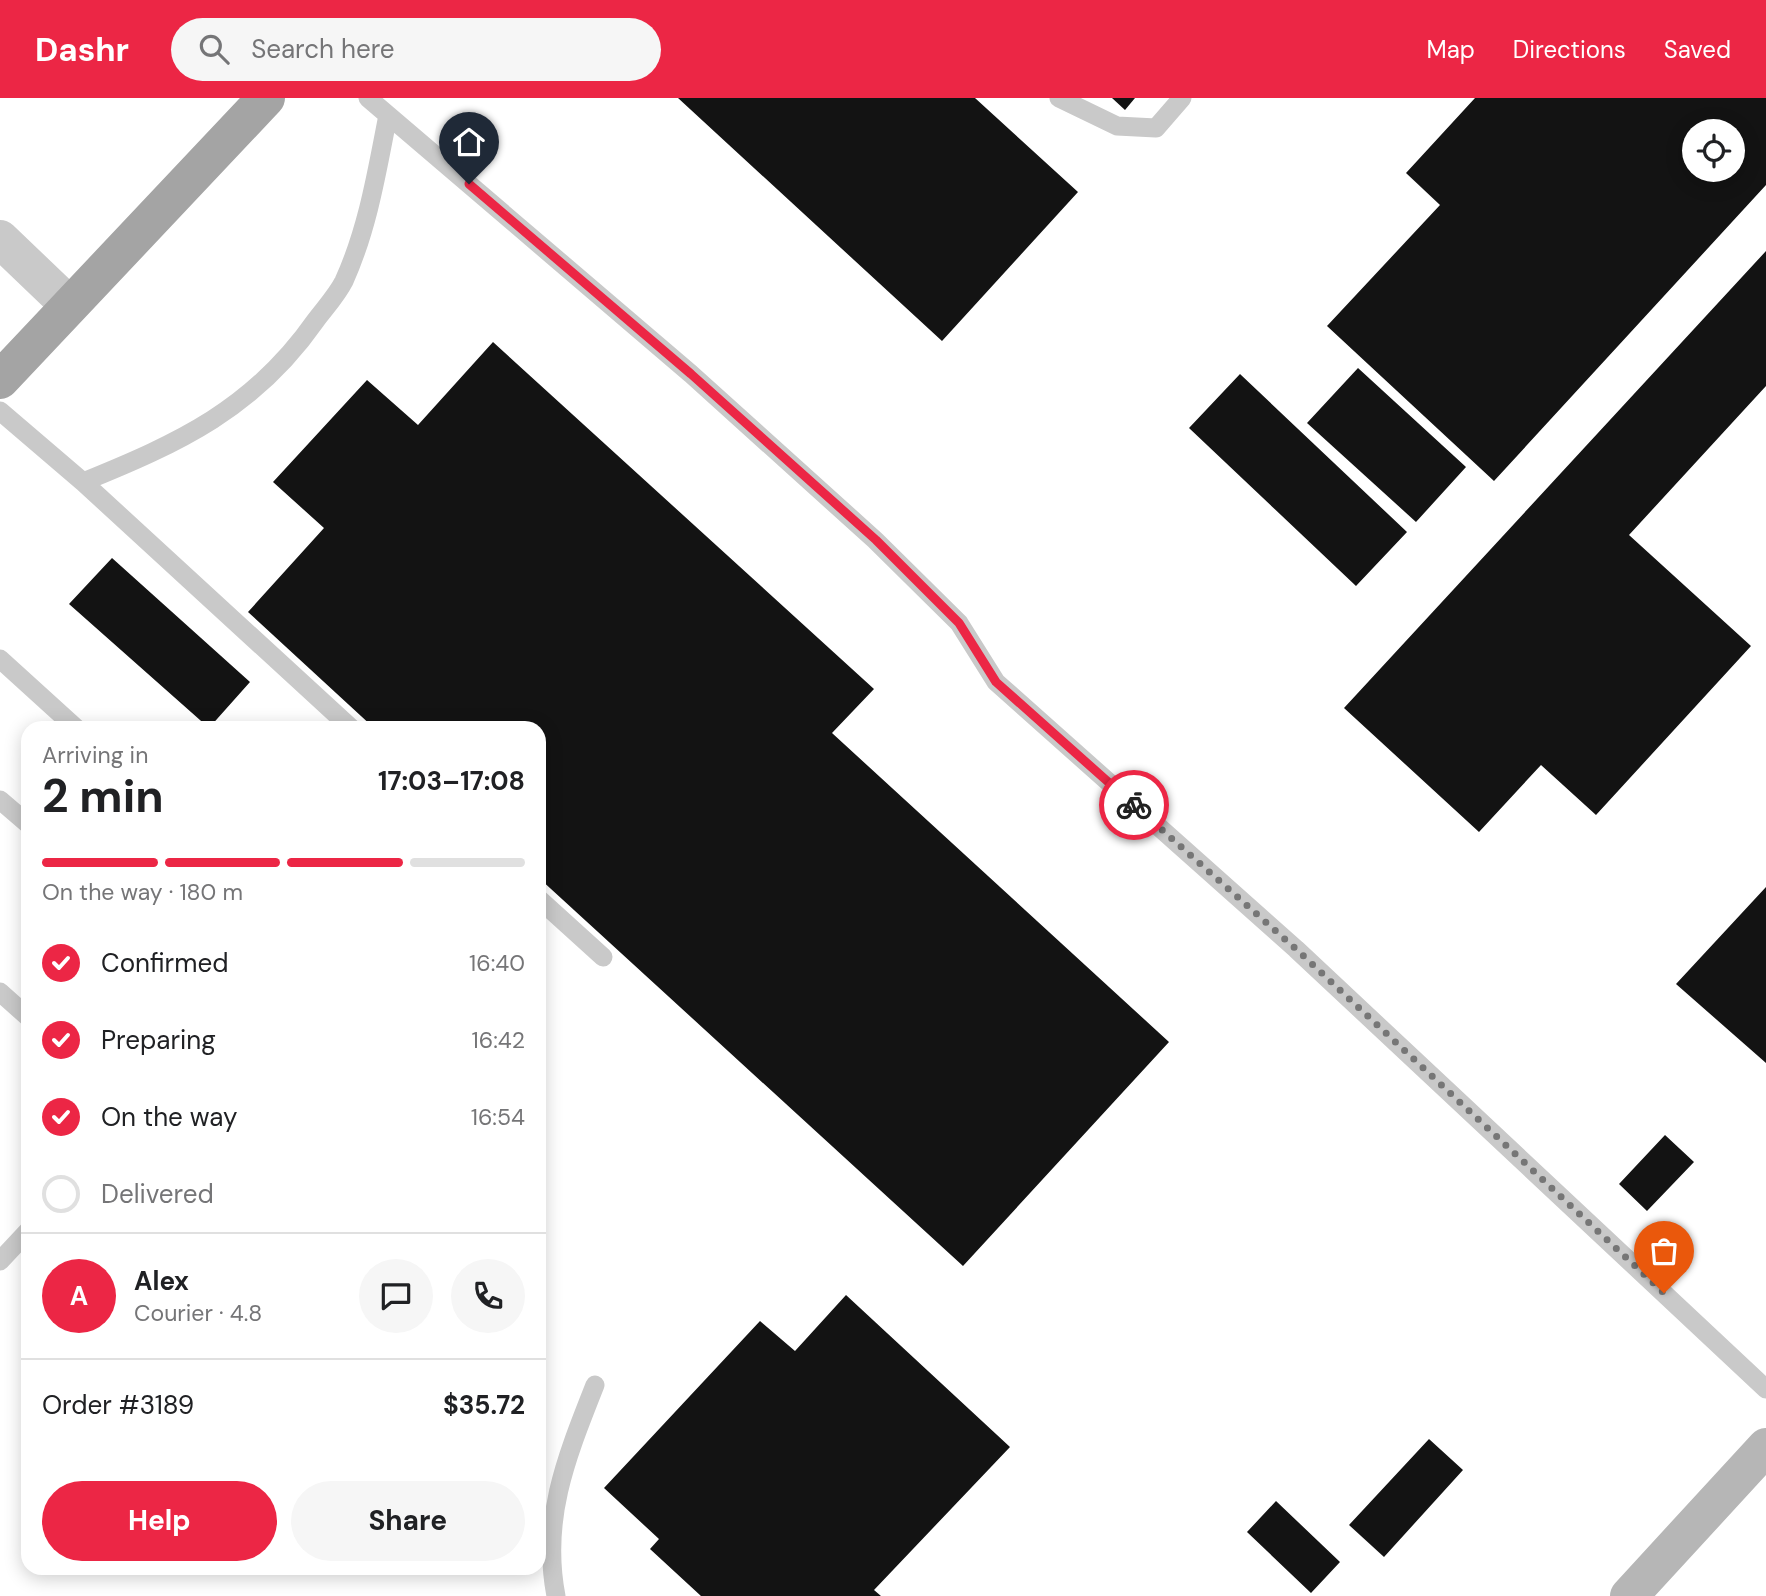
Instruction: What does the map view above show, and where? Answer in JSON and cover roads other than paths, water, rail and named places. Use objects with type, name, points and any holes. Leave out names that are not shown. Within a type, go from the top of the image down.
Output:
[{"type":"main road","points":[[0,380],[266,98]]},
{"type":"main road","points":[[1629,1596],[1764,1454]]},
{"type":"street","points":[[0,239],[69,305]]},
{"type":"lane","points":[[368,98],[691,374],[876,540],[959,623],[996,682],[1306,959],[1766,1389]]},
{"type":"lane","points":[[1059,98],[1116,126],[1156,128],[1182,98]]},
{"type":"lane","points":[[82,482],[150,455],[216,419],[269,377],[309,331],[343,282],[369,212],[388,115]]},
{"type":"lane","points":[[0,411],[82,482],[343,721]]},
{"type":"lane","points":[[0,659],[68,721]]},
{"type":"lane","points":[[0,800],[21,818]]},
{"type":"lane","points":[[546,905],[603,957]]},
{"type":"lane","points":[[0,992],[21,1011]]},
{"type":"lane","points":[[0,1261],[21,1238]]},
{"type":"lane","points":[[556,1596],[551,1567],[554,1505],[572,1443],[595,1385]]}]
